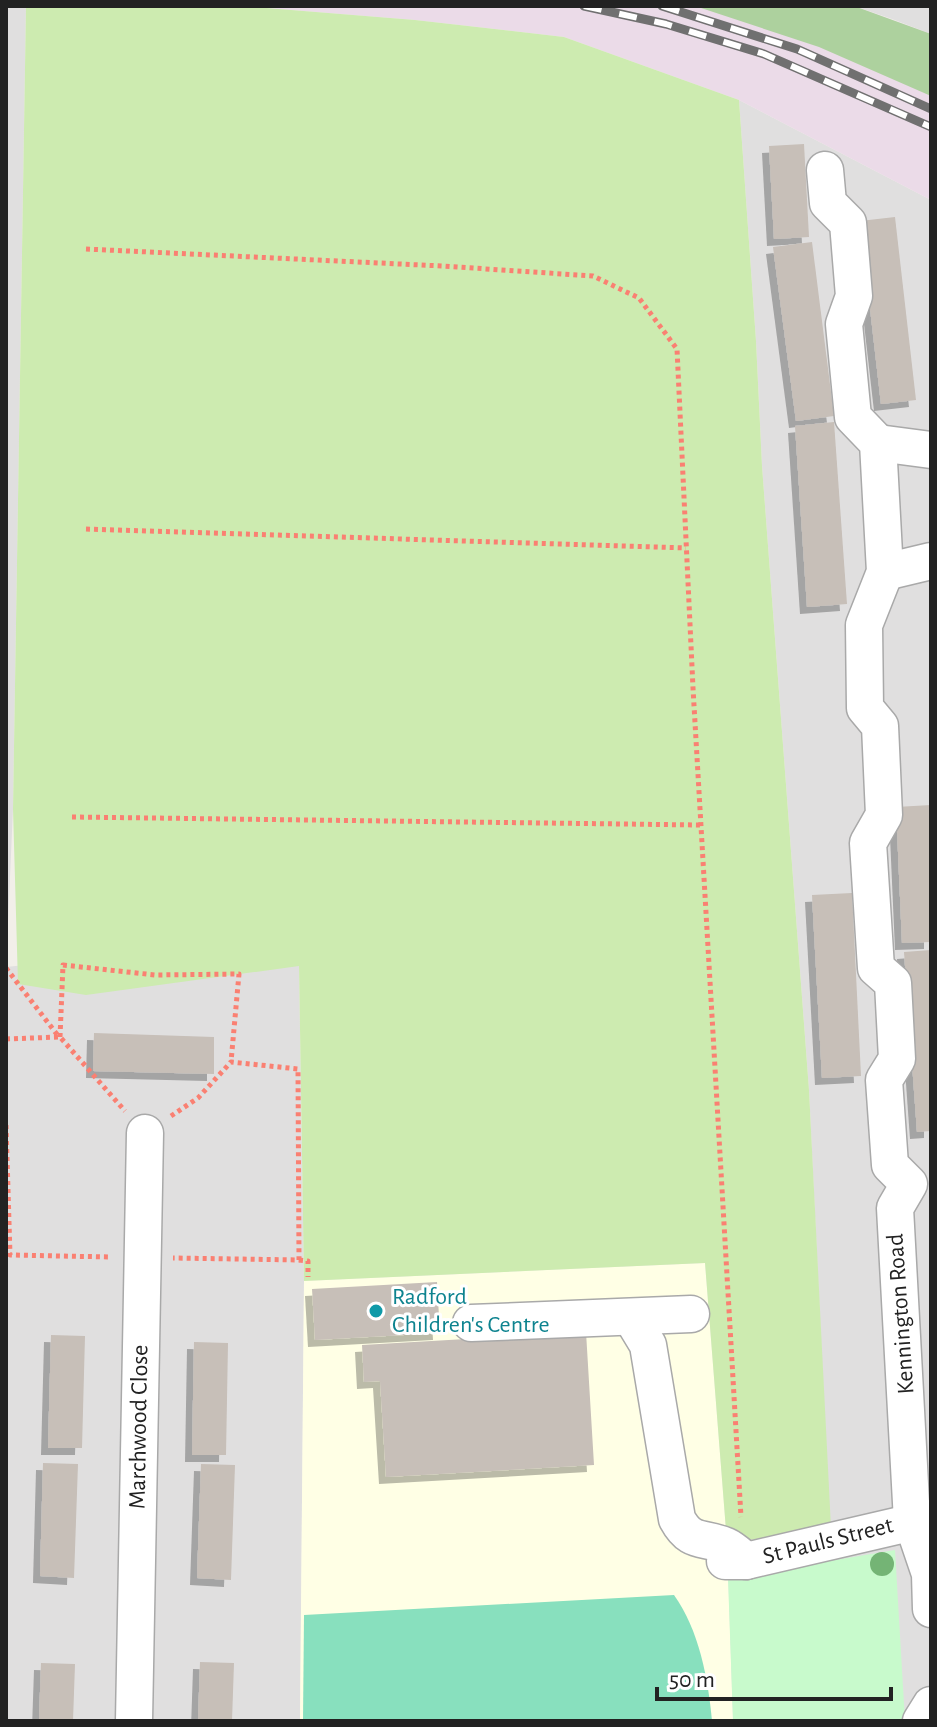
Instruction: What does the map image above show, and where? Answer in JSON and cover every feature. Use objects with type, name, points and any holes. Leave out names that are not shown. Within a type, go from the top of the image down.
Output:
[{"type":"street","points":[[825,170],[828,203],[848,223],[854,296],[844,324],[853,417],[878,443],[931,450]]},
{"type":"street","name":"Kennington Road","points":[[878,443],[885,572],[864,625],[865,708],[880,726],[884,815],[868,843],[876,968],[893,983],[897,1059],[884,1080],[890,1165],[920,1184],[895,1208],[918,1365],[922,1519],[930,1574],[931,1609]]},
{"type":"street","points":[[885,572],[931,561]]},
{"type":"street","name":"Marchwood Close","points":[[134,1721],[145,1133]]},
{"type":"street","points":[[471,1323],[691,1314]]},
{"type":"street","points":[[631,1317],[648,1345],[677,1519],[693,1537],[726,1546],[735,1561]]},
{"type":"street","name":"St Pauls Street","points":[[735,1561],[922,1519]]},
{"type":"street","points":[[921,1721],[931,1705]]},
{"type":"path","points":[[86,249],[593,276],[639,298],[677,349],[742,1540],[735,1561]]},
{"type":"path","points":[[86,529],[686,548]]},
{"type":"path","points":[[72,817],[701,825]]},
{"type":"path","points":[[60,1037],[63,965],[155,975],[239,974],[231,1062]]},
{"type":"path","points":[[6,968],[60,1037],[145,1133]]},
{"type":"path","points":[[6,1039],[60,1037]]},
{"type":"path","points":[[299,1260],[308,1261],[308,1277]]},
{"type":"shaded area","points":[[6,6],[26,6],[13,809],[6,967]]},
{"type":"shaded area","points":[[241,6],[854,6],[931,34],[931,200],[739,100],[564,37],[415,20]]},
{"type":"shaded area","points":[[854,6],[931,6],[931,34],[892,19]]},
{"type":"shaded area","points":[[739,100],[931,200],[931,1721],[733,1721],[727,1543],[830,1528],[809,1090],[762,466]]},
{"type":"shaded area","points":[[63,961],[299,966],[304,1281],[300,1721],[6,1721],[6,967]]},
{"type":"shaded area","points":[[705,1263],[727,1543],[733,1721],[300,1721],[304,1281]]},
{"type":"green space","points":[[26,6],[241,6],[415,20],[564,37],[739,100],[762,466],[809,1090],[831,1528],[727,1543],[705,1263],[304,1281],[299,966],[86,995],[18,984],[13,809]]},
{"type":"green space","points":[[695,6],[854,6],[931,34],[931,96],[819,47]]},
{"type":"green space","points":[[895,1550],[905,1721],[733,1721],[728,1578]]},
{"type":"green space","points":[[674,1595],[690,1623],[701,1655],[712,1721],[303,1721],[304,1615]]},
{"type":"building","points":[[804,144],[809,237],[774,239],[769,146]]},
{"type":"building","points":[[895,217],[916,400],[881,404],[860,221]]},
{"type":"building","points":[[812,242],[834,416],[796,421],[773,247]]},
{"type":"building","points":[[834,422],[847,604],[807,607],[795,426]]},
{"type":"building","points":[[931,805],[931,942],[902,943],[896,807]]},
{"type":"building","points":[[852,893],[861,1076],[822,1078],[812,895]]},
{"type":"building","points":[[931,950],[931,1131],[917,1132],[904,952]]},
{"type":"building","points":[[94,1033],[214,1037],[214,1074],[93,1071]]},
{"type":"building","name":"Radford Children's Centre","points":[[437,1282],[440,1333],[315,1340],[312,1289]]},
{"type":"building","points":[[586,1332],[594,1465],[386,1477],[380,1381],[364,1382],[362,1345]]},
{"type":"building","points":[[51,1335],[85,1336],[82,1448],[48,1448]]},
{"type":"building","points":[[194,1342],[228,1343],[226,1455],[192,1455]]},
{"type":"building","points":[[43,1463],[78,1464],[74,1578],[40,1576]]},
{"type":"building","points":[[201,1464],[235,1465],[231,1580],[197,1578]]},
{"type":"building","points":[[200,1662],[234,1663],[232,1721],[198,1721]]},
{"type":"building","points":[[41,1663],[75,1664],[73,1721],[39,1721]]},
{"type":"railway","points":[[584,6],[666,24],[764,54],[931,127]]},
{"type":"railway","points":[[662,6],[797,49],[931,109]]},
{"type":"place","name":"Radford Children's Centre","points":[[376,1311]]}]
